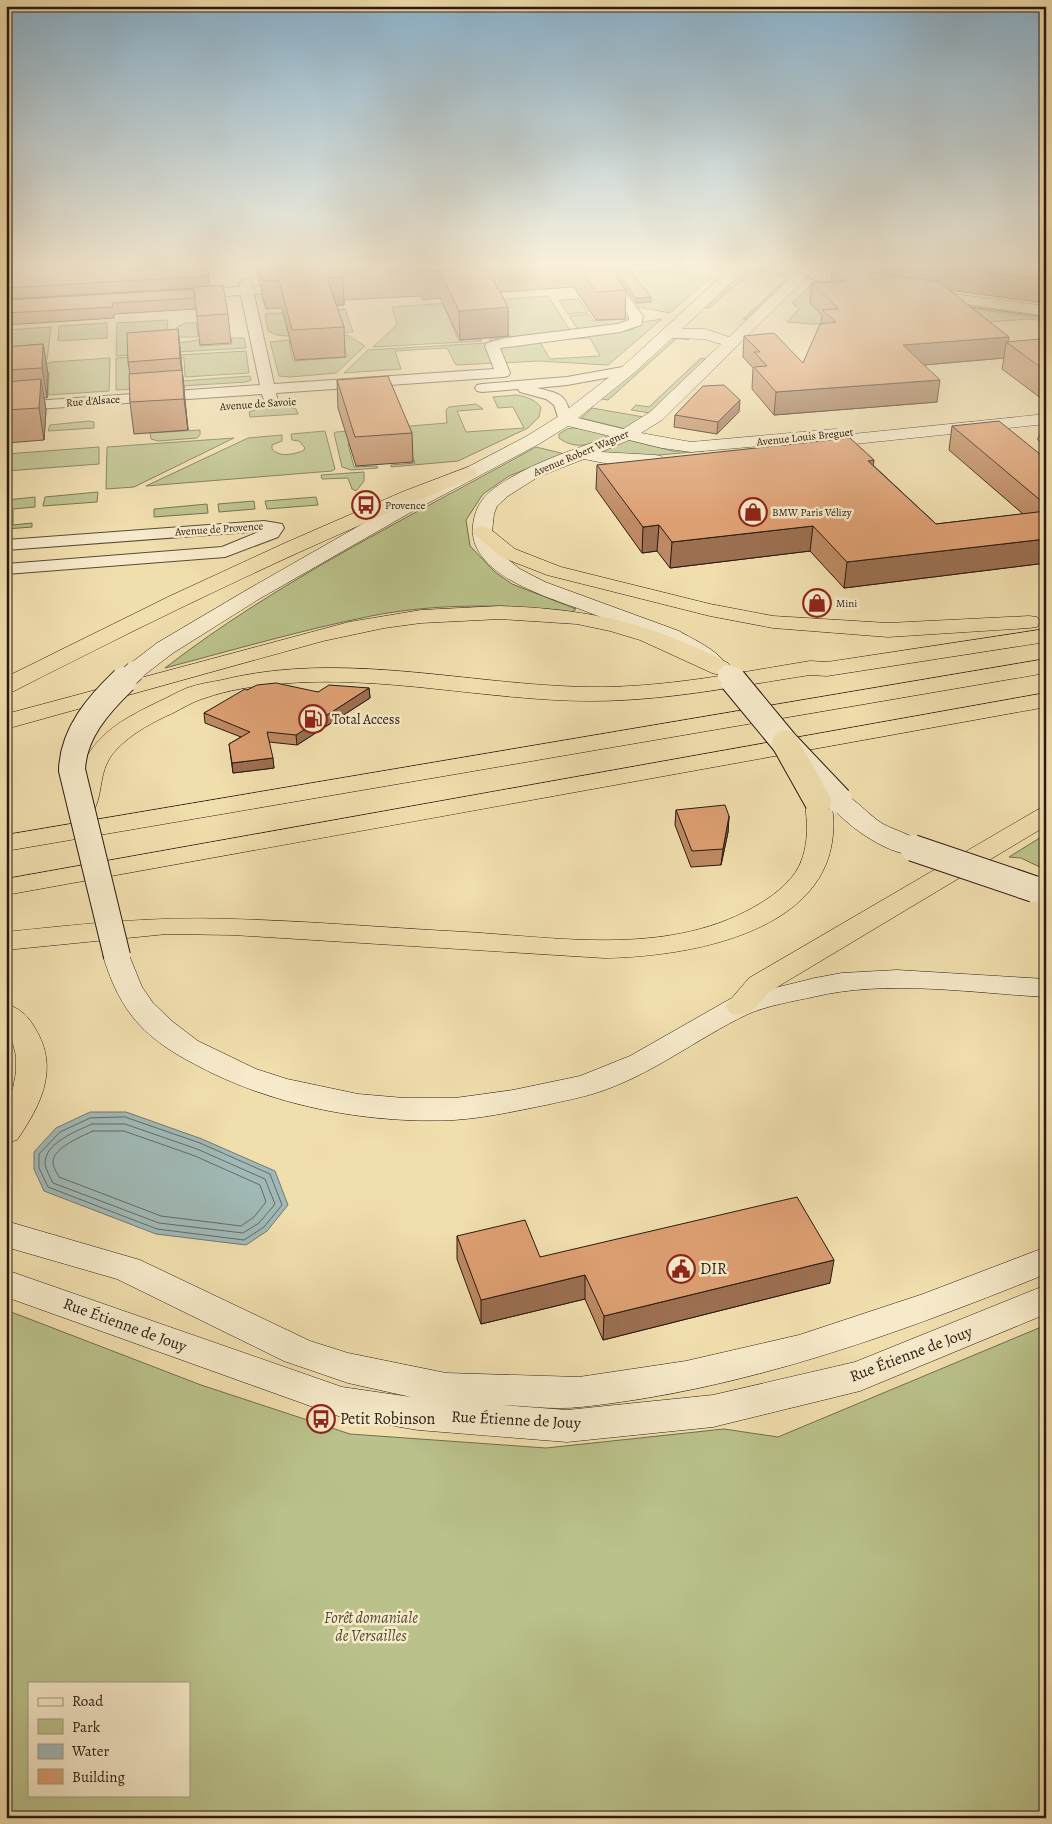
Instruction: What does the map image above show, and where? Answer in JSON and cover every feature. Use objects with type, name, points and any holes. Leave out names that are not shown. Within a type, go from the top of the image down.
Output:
[{"type":"highway","points":[[6,686],[214,582],[393,502],[468,473]]},
{"type":"highway","points":[[482,532],[508,553],[554,571],[710,610],[773,622],[888,630],[1046,621]]},
{"type":"highway","points":[[6,722],[69,703],[349,628],[434,616],[512,613],[578,618],[647,634],[688,651],[724,672]]},
{"type":"highway","points":[[82,808],[86,780],[91,766],[97,755],[121,732],[153,712],[199,691],[226,683],[270,677],[326,674],[555,692],[620,694],[681,688],[810,668],[826,670],[1046,635]]},
{"type":"highway","points":[[6,843],[1046,666]]},
{"type":"highway","points":[[6,887],[1046,700]]},
{"type":"highway","points":[[6,941],[167,926],[224,926],[604,949],[640,948],[700,939],[729,930],[771,909],[790,896],[804,881],[820,851],[822,818],[828,801],[785,743]]},
{"type":"highway","points":[[740,1006],[759,985],[1046,816]]},
{"type":"highway","points":[[6,1014],[14,1019],[28,1041],[34,1060],[30,1084],[18,1117],[6,1132]]},
{"type":"main road","points":[[651,349],[566,420],[252,594],[165,648],[135,671],[102,702],[90,719],[75,749],[72,764],[73,782],[82,808],[117,956],[128,987],[143,1010],[162,1030],[187,1048],[245,1076],[282,1089],[358,1105],[404,1109],[455,1109],[513,1101],[587,1084],[641,1063],[740,1006],[815,987],[869,980],[897,979],[1046,988]]},
{"type":"main road","name":"Avenue Robert Wagner","points":[[482,532],[482,522],[488,504],[517,481],[547,466],[626,434],[644,424],[656,416],[727,349]]},
{"type":"main road","name":"Avenue Louis Breguet","points":[[566,420],[675,446],[691,447],[724,446],[1046,412]]},
{"type":"main road","name":"Avenue Louis Breguet","points":[[655,460],[1046,419]]},
{"type":"main road","points":[[644,424],[661,434],[691,447]]},
{"type":"main road","points":[[533,440],[609,458],[655,460]]},
{"type":"main road","points":[[517,481],[585,469],[655,460]]},
{"type":"main road","points":[[482,532],[486,547],[493,557],[513,573],[538,586],[671,636],[705,656],[724,672],[785,743]]},
{"type":"main road","points":[[828,801],[852,814],[868,828],[913,848],[1040,891]]},
{"type":"main road","points":[[6,1234],[128,1269],[297,1351],[348,1368],[446,1388],[579,1392],[686,1376],[800,1350],[936,1304],[1046,1260]]},
{"type":"main road","name":"Rue Étienne de Jouy","points":[[6,1283],[341,1402],[418,1414],[567,1426],[713,1411],[860,1376],[1046,1299]]},
{"type":"street","points":[[259,349],[269,396]]},
{"type":"street","points":[[493,349],[506,380]]},
{"type":"street","name":"Avenue de Savoie","points":[[6,421],[269,396],[506,380],[580,379],[628,370]]},
{"type":"street","name":"Avenue de Savoie","points":[[506,380],[551,396],[561,403],[566,420]]},
{"type":"street","name":"Rue d'Alsace","points":[[6,407],[269,396]]},
{"type":"street","name":"Avenue de Provence","points":[[6,545],[264,526],[276,528],[272,533],[225,552],[6,569]]},
{"type":"green space","points":[[6,349],[48,349],[47,360],[6,370]]},
{"type":"green space","points":[[116,349],[170,349],[170,352],[116,356]]},
{"type":"green space","points":[[177,349],[227,349],[177,352]]},
{"type":"green space","points":[[272,349],[290,349],[293,361],[347,357],[345,349],[362,349],[336,373],[290,377],[279,376]]},
{"type":"green space","points":[[428,349],[395,351],[401,369],[344,373],[368,350]]},
{"type":"green space","points":[[448,349],[490,349],[496,363],[456,365]]},
{"type":"green space","points":[[497,349],[544,349],[550,359],[600,356],[596,349],[627,349],[608,365],[539,361],[503,363]]},
{"type":"green space","points":[[657,349],[665,349],[608,400],[602,399]]},
{"type":"green space","points":[[246,351],[249,373],[185,377],[184,358],[162,359],[162,356]]},
{"type":"green space","points":[[153,356],[168,382],[250,376],[251,380],[246,382],[116,390],[116,358]]},
{"type":"green space","points":[[110,358],[109,391],[48,395],[49,373],[6,376],[6,374],[52,362]]},
{"type":"green space","points":[[701,358],[706,359],[650,413],[631,410],[636,405],[649,407]]},
{"type":"green space","points":[[517,395],[536,402],[541,407],[539,417],[528,428],[458,461],[391,467],[391,465],[415,463],[405,439],[348,444],[354,467],[377,466],[378,468],[351,470],[342,467],[334,433],[336,432],[447,423],[446,410],[449,407],[476,404],[483,409],[457,411],[466,432],[524,428],[513,407],[498,408],[493,397]]},
{"type":"green space","points":[[291,407],[296,409],[298,414],[250,417],[249,412],[258,409]]},
{"type":"green space","points":[[592,408],[644,417],[626,429],[581,418]]},
{"type":"green space","points":[[94,422],[94,428],[48,431],[50,425]]},
{"type":"green space","points":[[573,428],[587,429],[604,435],[607,438],[595,443],[577,445],[565,442],[559,438],[559,434]]},
{"type":"green space","points":[[200,430],[200,435],[197,438],[158,441],[151,439],[150,433]]},
{"type":"green space","points":[[325,431],[335,469],[332,471],[146,486],[248,438],[282,435],[282,441],[272,445],[272,449],[279,454],[287,454],[303,451],[305,448],[299,441],[292,440],[291,434]]},
{"type":"green space","points":[[234,438],[134,487],[106,489],[107,447]]},
{"type":"green space","points":[[628,440],[673,451],[704,451],[648,456],[599,453]]},
{"type":"green space","points":[[99,447],[99,464],[6,471],[6,454]]},
{"type":"green space","points":[[536,447],[565,454],[509,476],[483,494],[466,520],[470,546],[495,572],[512,584],[576,609],[572,612],[522,607],[472,606],[396,612],[268,640],[165,668],[253,606],[299,578],[393,524]]},
{"type":"green space","points":[[364,472],[364,481],[356,491],[352,489],[348,478],[322,479],[321,475]]},
{"type":"green space","points":[[98,492],[97,502],[43,506],[45,497]]},
{"type":"green space","points":[[35,497],[35,507],[13,509],[13,525],[32,523],[32,527],[6,529],[6,500]]},
{"type":"green space","points":[[316,497],[318,505],[267,509],[265,501]]},
{"type":"green space","points":[[254,501],[255,509],[219,512],[218,504]]},
{"type":"green space","points":[[207,504],[208,513],[154,517],[154,509]]},
{"type":"green space","points":[[1046,834],[1046,870],[1021,858],[1009,857]]},
{"type":"green space","name":"Forêt domaniale de Versailles","points":[[6,1310],[201,1385],[350,1434],[546,1448],[724,1429],[778,1437],[1046,1325],[1046,1818],[6,1818]]},
{"type":"water","points":[[90,1112],[126,1112],[202,1139],[275,1171],[288,1205],[267,1231],[246,1245],[156,1234],[44,1191],[34,1169],[34,1152],[56,1128]]},
{"type":"building","points":[[6,349],[43,349],[42,368],[6,370]]},
{"type":"building","points":[[128,349],[179,349],[180,358],[128,362]]},
{"type":"building","points":[[757,349],[790,349],[803,363],[809,349],[907,349],[940,380],[776,392],[754,367],[767,366],[754,352],[760,352]]},
{"type":"building","points":[[1016,349],[1046,349],[1046,371]]},
{"type":"building","points":[[182,370],[184,399],[130,402],[129,374]]},
{"type":"building","points":[[388,376],[412,433],[355,437],[337,380]]},
{"type":"building","points":[[41,379],[39,408],[6,410],[6,382]]},
{"type":"building","points":[[724,385],[740,400],[718,422],[675,415],[703,386]]},
{"type":"building","points":[[999,421],[1046,459],[1046,505],[952,426]]},
{"type":"building","name":"BMW Paris Vélizy","points":[[850,438],[874,460],[868,461],[936,524],[1046,511],[1046,539],[847,562],[813,526],[672,542],[659,525],[643,527],[597,465]]},
{"type":"building","points":[[276,683],[318,692],[329,685],[369,688],[296,735],[267,732],[273,758],[232,763],[229,744],[250,732],[204,713],[245,689],[247,690],[257,685]]},
{"type":"building","points":[[725,805],[729,816],[723,849],[692,851],[676,810]]},
{"type":"building","points":[[797,1197],[834,1260],[604,1316],[585,1275],[481,1300],[457,1236],[525,1220],[540,1257]]},
{"type":"place","name":"Provence","points":[[366,505]]},
{"type":"place","name":"BMW Paris Vélizy","points":[[753,512]]},
{"type":"place","name":"Mini","points":[[817,603]]},
{"type":"place","name":"Total Access","points":[[313,719]]},
{"type":"place","name":"DIR","points":[[681,1269]]},
{"type":"place","name":"Petit Robinson","points":[[321,1419]]}]
